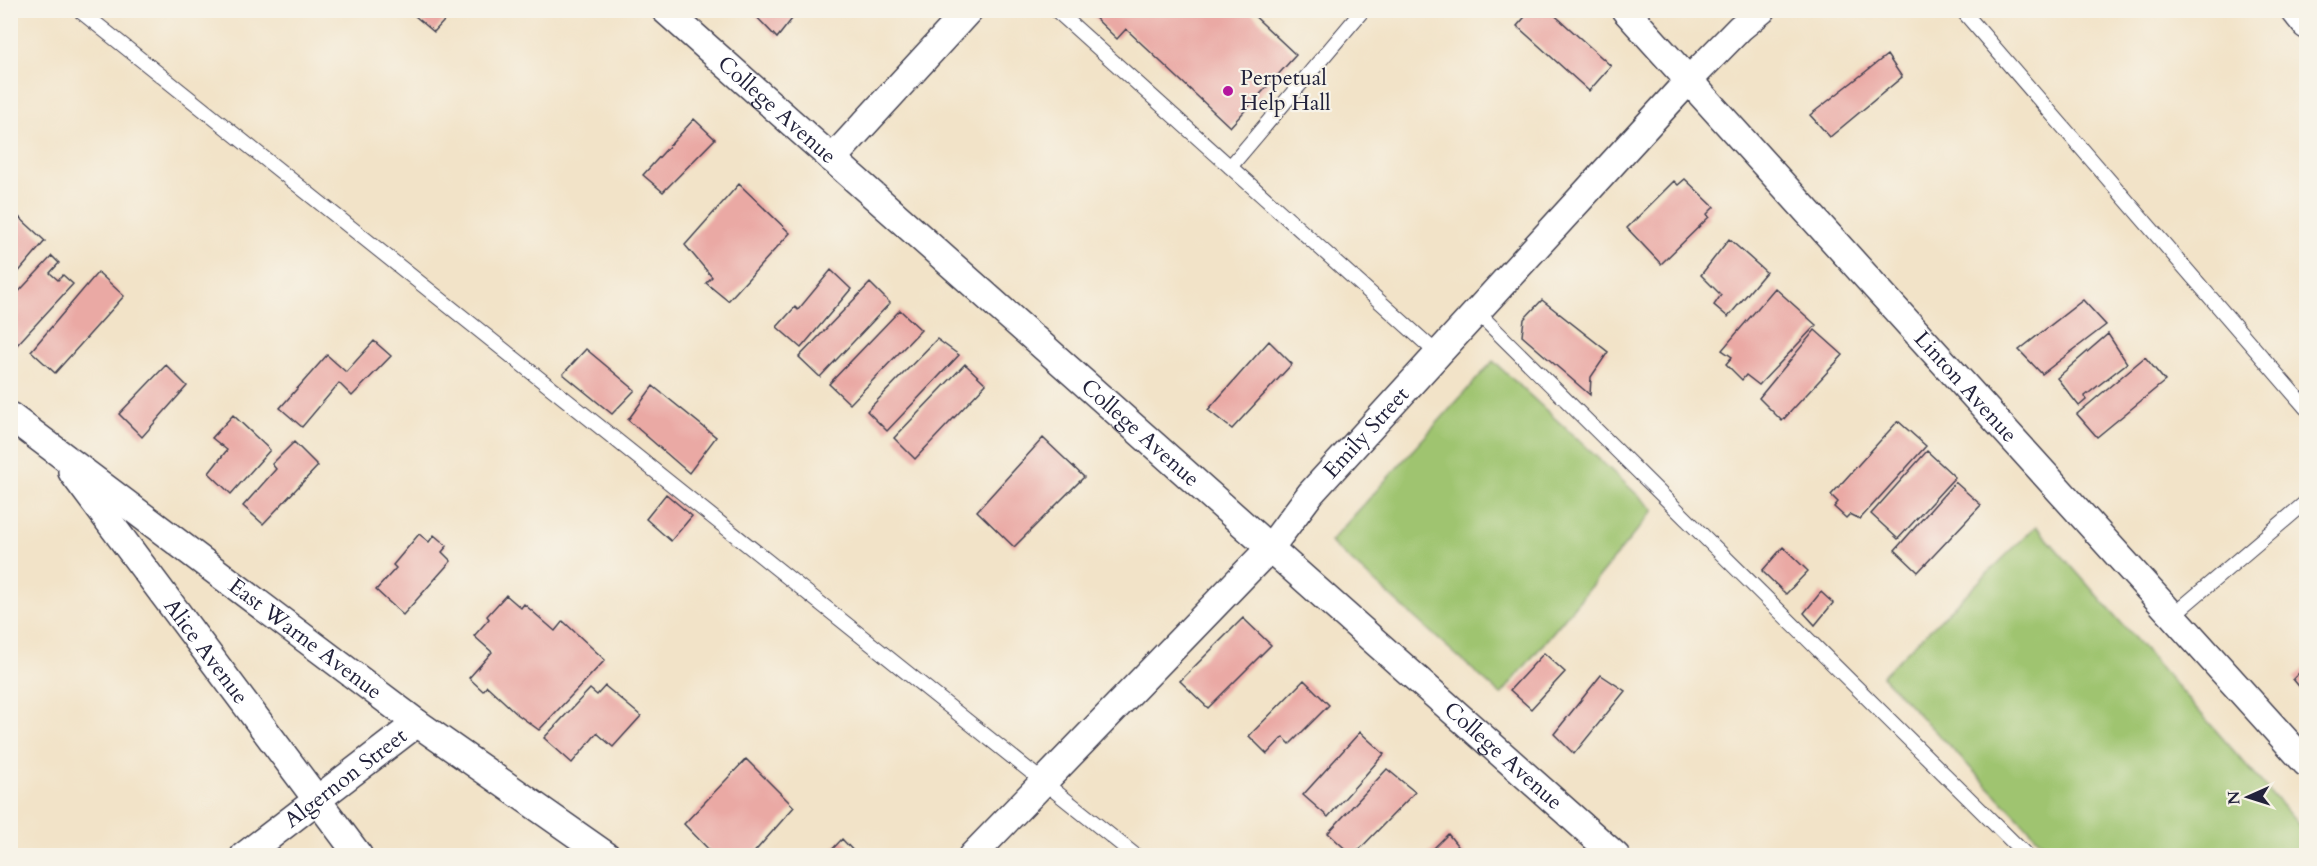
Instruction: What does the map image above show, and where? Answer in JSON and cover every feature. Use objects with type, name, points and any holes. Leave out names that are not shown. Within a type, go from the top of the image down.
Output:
[{"type":"street","name":"College Avenue","points":[[665,10],[1616,855]]},
{"type":"street","points":[[832,159],[969,10]]},
{"type":"street","name":"Linton Avenue","points":[[1625,10],[2307,763]]},
{"type":"street","name":"Emily Street","points":[[972,855],[1270,548],[1311,493],[1438,354],[1689,80],[1740,28],[1762,10]]},
{"type":"street","points":[[2294,10],[2307,26]]},
{"type":"street","name":"East Warne Avenue","points":[[10,416],[417,723],[608,855]]},
{"type":"street","name":"Alice Avenue","points":[[54,447],[359,855]]},
{"type":"street","name":"Algernon Street","points":[[244,855],[417,723]]},
{"type":"lane","points":[[79,10],[1136,855]]},
{"type":"lane","points":[[1056,10],[1438,354]]},
{"type":"lane","points":[[1230,167],[1363,10]]},
{"type":"lane","points":[[1962,10],[2307,408]]},
{"type":"lane","points":[[1477,312],[2027,855]]},
{"type":"lane","points":[[2173,615],[2307,502]]},
{"type":"green space","points":[[1493,361],[1654,510],[1501,695],[1330,542]]},
{"type":"green space","points":[[2036,526],[2306,833],[2306,855],[2054,855],[1882,676]]},
{"type":"building","points":[[408,10],[454,10],[434,32]]},
{"type":"building","points":[[750,10],[799,10],[777,38]]},
{"type":"building","name":"Perpetual Help Hall","points":[[1087,10],[1248,10],[1296,55],[1230,127],[1126,29],[1117,39]]},
{"type":"building","points":[[1531,10],[1549,10],[1611,66],[1589,91],[1517,26]]},
{"type":"building","points":[[1887,55],[1902,77],[1830,137],[1810,115]]},
{"type":"building","points":[[694,119],[715,139],[663,192],[643,175]]},
{"type":"building","points":[[1685,179],[1714,207],[1707,214],[1709,217],[1661,264],[1627,228],[1674,181],[1678,185]]},
{"type":"building","points":[[739,184],[790,233],[728,301],[706,283],[712,277],[685,245]]},
{"type":"building","points":[[19,217],[45,241],[10,282],[10,227]]},
{"type":"building","points":[[1729,239],[1766,272],[1728,317],[1714,305],[1721,295],[1701,275]]},
{"type":"building","points":[[52,256],[59,263],[50,273],[58,280],[63,275],[73,284],[16,346],[10,340],[10,301]]},
{"type":"building","points":[[831,270],[851,289],[801,348],[777,327],[795,307],[798,310]]},
{"type":"building","points":[[98,272],[124,296],[55,373],[31,351]]},
{"type":"building","points":[[870,283],[890,303],[820,377],[799,357]]},
{"type":"building","points":[[1775,288],[1816,325],[1759,385],[1746,375],[1742,380],[1726,364],[1732,357],[1722,350]]},
{"type":"building","points":[[1542,300],[1608,352],[1591,377],[1590,395],[1522,336],[1524,319]]},
{"type":"building","points":[[2083,300],[2106,325],[2042,374],[2019,350]]},
{"type":"building","points":[[900,310],[921,330],[850,404],[829,384]]},
{"type":"building","points":[[1815,330],[1843,355],[1782,421],[1759,398]]},
{"type":"building","points":[[2108,334],[2127,363],[2085,396],[2086,400],[2079,406],[2057,378]]},
{"type":"building","points":[[937,339],[959,355],[887,431],[867,411]]},
{"type":"building","points":[[374,341],[391,356],[352,396],[339,383],[302,427],[280,408],[327,355],[346,372]]},
{"type":"building","points":[[1269,341],[1292,364],[1232,429],[1208,410]]},
{"type":"building","points":[[586,349],[635,390],[612,414],[563,374]]},
{"type":"building","points":[[2145,357],[2165,381],[2097,437],[2077,414]]},
{"type":"building","points":[[965,364],[986,384],[915,459],[894,438]]},
{"type":"building","points":[[166,365],[187,386],[142,437],[119,414]]},
{"type":"building","points":[[653,386],[716,437],[689,473],[628,420]]},
{"type":"building","points":[[233,415],[270,450],[231,494],[209,473],[227,450],[212,438]]},
{"type":"building","points":[[1898,421],[1926,446],[1860,519],[1850,514],[1846,518],[1834,507],[1838,502],[1831,495]]},
{"type":"building","points":[[1043,438],[1084,477],[1014,547],[977,511]]},
{"type":"building","points":[[294,442],[318,466],[263,524],[243,506],[276,469],[272,464]]},
{"type":"building","points":[[1927,451],[1955,477],[1898,539],[1871,514]]},
{"type":"building","points":[[1955,482],[1981,505],[1918,572],[1895,550]]},
{"type":"building","points":[[666,494],[692,516],[671,541],[646,519]]},
{"type":"building","points":[[419,534],[429,542],[434,535],[447,546],[442,552],[451,561],[403,615],[376,590],[396,568],[393,565]]},
{"type":"building","points":[[1783,547],[1808,571],[1786,594],[1762,571]]},
{"type":"building","points":[[1821,592],[1833,603],[1815,625],[1804,613]]},
{"type":"building","points":[[506,595],[521,608],[524,604],[555,631],[563,621],[605,660],[539,730],[517,714],[487,686],[483,691],[469,678],[492,652],[474,636],[489,619],[487,616]]},
{"type":"building","points":[[1243,618],[1271,645],[1208,708],[1180,681]]},
{"type":"building","points":[[1544,653],[1565,672],[1531,709],[1510,690]]},
{"type":"building","points":[[2306,666],[2306,695],[2293,679]]},
{"type":"building","points":[[1601,675],[1625,691],[1574,754],[1554,734]]},
{"type":"building","points":[[1304,680],[1329,705],[1290,744],[1283,737],[1267,754],[1249,736]]},
{"type":"building","points":[[605,686],[641,716],[613,747],[597,733],[572,763],[544,738],[590,689],[597,695]]},
{"type":"building","points":[[1360,732],[1384,754],[1328,817],[1303,795]]},
{"type":"building","points":[[746,759],[794,807],[751,856],[715,856],[684,824]]},
{"type":"building","points":[[1387,769],[1415,792],[1353,856],[1328,833]]},
{"type":"building","points":[[1448,834],[1466,856],[1426,856]]},
{"type":"building","points":[[842,839],[858,856],[826,856]]},
{"type":"place","name":"Perpetual Help Hall","points":[[1228,91]]}]
